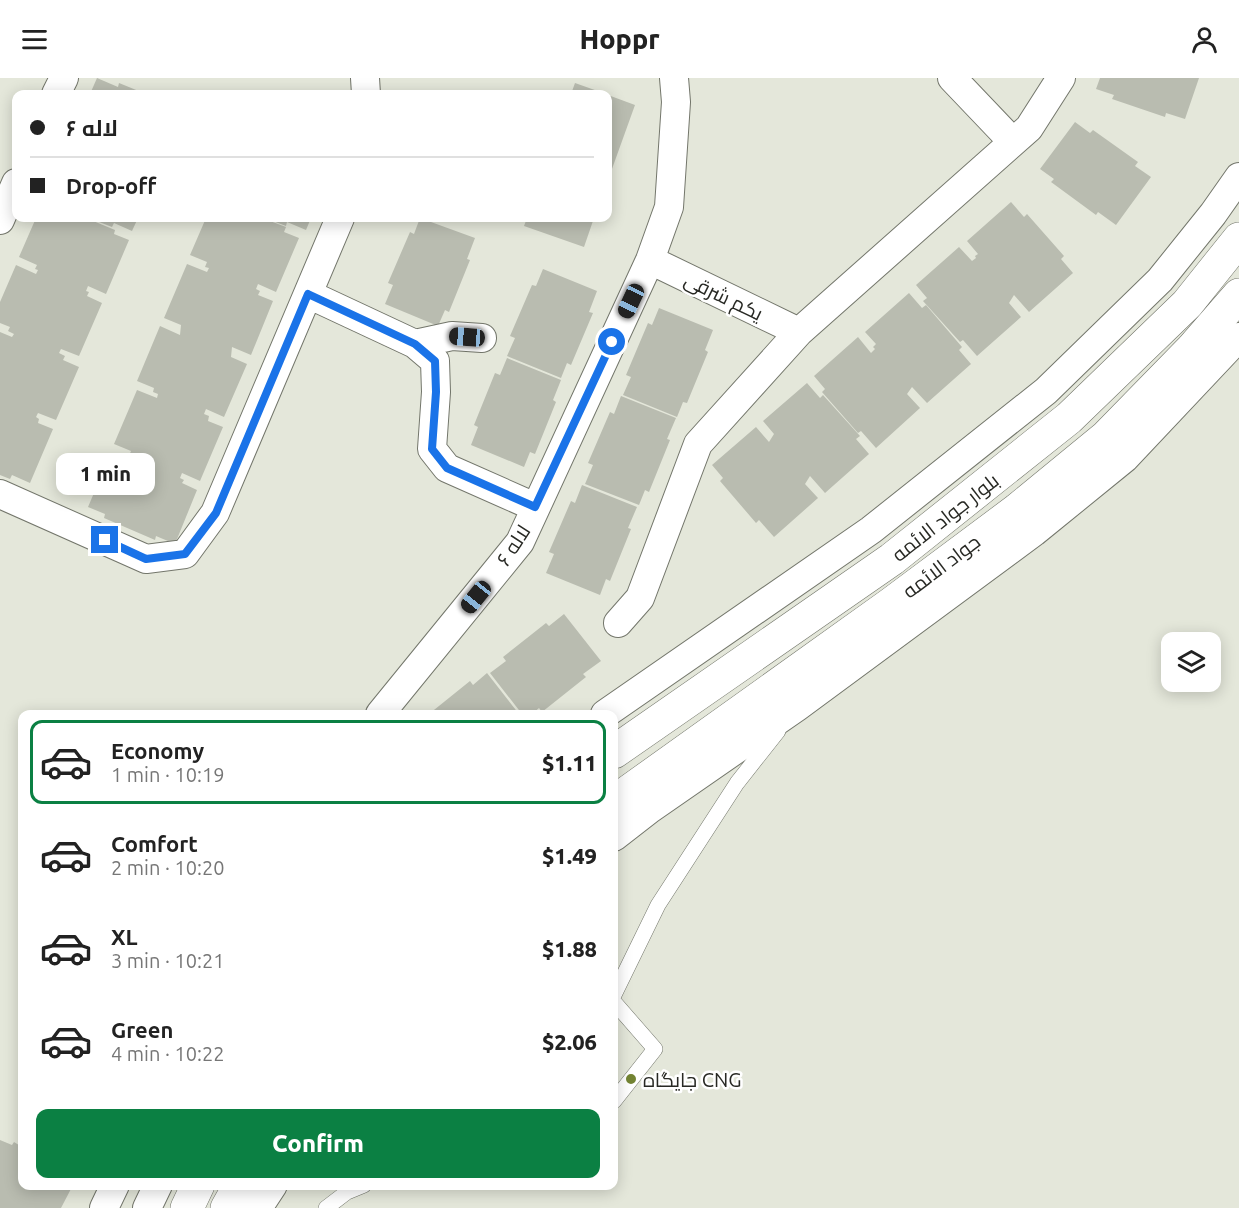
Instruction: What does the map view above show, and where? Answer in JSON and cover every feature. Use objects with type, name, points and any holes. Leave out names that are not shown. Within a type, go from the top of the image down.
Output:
[{"type":"street","name":"لاله ۶","points":[[383,710],[520,542],[650,260],[669,207],[675,102],[674,78]]},
{"type":"street","points":[[952,78],[1013,142]]},
{"type":"street","points":[[618,623],[640,597],[698,444],[799,332],[1029,128],[1061,78]]},
{"type":"street","points":[[611,710],[871,530],[1046,391],[1160,280],[1213,214],[1239,177]]},
{"type":"street","points":[[0,220],[12,192]]},
{"type":"street","points":[[0,494],[146,559],[185,554],[216,513],[338,222]]},
{"type":"street","name":"بلوار جواد الائمه","points":[[618,749],[892,559],[1069,418],[1187,304],[1239,239]]},
{"type":"street","name":"یکم شرقی","points":[[650,260],[799,332]]},
{"type":"street","points":[[308,294],[415,344],[435,361],[436,392],[432,449],[447,468],[535,507]]},
{"type":"street","name":"جواد الائمه","points":[[618,799],[891,604],[1017,510],[1106,437],[1192,349],[1239,295]]},
{"type":"street","points":[[415,344],[452,336],[482,338]]},
{"type":"street","points":[[618,834],[797,707],[1034,532],[1125,458],[1239,337]]},
{"type":"street","points":[[104,1208],[113,1190]]},
{"type":"street","points":[[147,1208],[156,1190]]},
{"type":"street","points":[[187,1208],[196,1190]]},
{"type":"street","points":[[228,1208],[237,1190]]},
{"type":"street","points":[[258,1208],[270,1190]]},
{"type":"lane","points":[[618,987],[658,905],[736,783],[797,707]]},
{"type":"lane","points":[[618,1007],[655,1049],[618,1096]]},
{"type":"lane","points":[[326,1208],[352,1190]]},
{"type":"building","points":[[97,78],[118,87],[119,83],[136,90],[92,90]]},
{"type":"building","points":[[1100,78],[1199,78],[1185,119],[1166,113],[1165,117],[1112,99],[1114,95],[1096,89]]},
{"type":"building","points":[[575,83],[595,90],[572,90]]},
{"type":"building","points":[[612,96],[635,105],[612,169]]},
{"type":"building","points":[[1075,122],[1090,133],[1093,130],[1138,162],[1135,166],[1151,177],[1116,225],[1098,212],[1096,215],[1051,182],[1054,179],[1040,169]]},
{"type":"building","points":[[1011,202],[1024,217],[1027,214],[1064,256],[1061,259],[1073,273],[1029,312],[1014,295],[1009,303],[1021,317],[977,356],[963,340],[960,342],[923,301],[927,298],[916,285],[959,247],[972,261],[976,258],[978,254],[967,241]]},
{"type":"building","points":[[34,222],[96,222],[115,230],[114,234],[129,240],[106,294],[88,286],[87,296],[102,303],[79,356],[61,349],[59,353],[65,356],[63,360],[79,367],[56,420],[38,413],[36,417],[39,419],[38,423],[53,429],[30,483],[12,475],[10,479],[0,475],[0,332],[12,337],[14,334],[8,331],[10,327],[0,323],[0,302],[16,265],[36,274],[38,270],[35,269],[37,265],[19,257]]},
{"type":"building","points":[[99,222],[136,222],[132,231],[114,223],[112,227]]},
{"type":"building","points":[[204,222],[273,222],[286,227],[284,232],[299,238],[276,292],[258,284],[256,289],[260,291],[258,295],[273,301],[251,355],[232,347],[231,357],[247,364],[224,417],[206,409],[204,414],[209,416],[208,421],[223,427],[200,481],[182,473],[180,478],[184,480],[182,483],[197,490],[175,544],[156,536],[155,540],[104,518],[105,514],[88,507],[111,453],[131,461],[133,457],[129,456],[131,451],[114,444],[137,390],[157,398],[158,394],[153,392],[154,388],[137,381],[160,326],[180,335],[181,325],[164,318],[187,264],[207,272],[209,268],[205,267],[207,262],[190,255]]},
{"type":"building","points":[[276,222],[287,222],[286,226]]},
{"type":"building","points":[[287,222],[309,222],[306,230]]},
{"type":"building","points":[[418,222],[431,222],[475,238],[467,259],[470,260],[449,312],[445,310],[438,326],[385,304],[393,285],[388,283],[410,232],[414,234]]},
{"type":"building","points":[[526,222],[593,222],[584,247],[524,226]]},
{"type":"building","points":[[543,269],[597,291],[589,312],[593,313],[571,365],[567,363],[561,378],[507,356],[515,338],[510,336],[532,285],[536,286]]},
{"type":"building","points":[[909,293],[922,308],[926,305],[962,347],[959,350],[971,364],[927,403],[912,387],[907,394],[920,408],[876,448],[861,431],[858,433],[822,392],[825,389],[814,376],[858,337],[871,353],[876,344],[865,332]]},
{"type":"building","points":[[659,308],[713,330],[705,350],[708,352],[687,403],[683,402],[677,417],[623,395],[631,377],[626,375],[648,323],[652,325]]},
{"type":"building","points":[[507,358],[561,380],[553,400],[556,402],[535,454],[530,452],[524,467],[471,445],[478,427],[474,425],[495,373],[500,375]]},
{"type":"building","points":[[807,383],[820,398],[823,395],[860,436],[856,439],[869,454],[825,493],[810,476],[805,484],[818,498],[774,537],[759,520],[756,523],[720,481],[723,478],[712,465],[756,427],[769,442],[774,434],[763,421]]},
{"type":"building","points":[[621,396],[676,418],[667,439],[670,440],[649,492],[645,490],[639,505],[585,484],[593,465],[588,463],[610,412],[614,414]]},
{"type":"building","points":[[582,485],[637,507],[628,528],[631,529],[610,581],[606,579],[600,595],[546,573],[554,554],[549,552],[571,501],[575,503]]},
{"type":"building","points":[[564,614],[601,661],[583,674],[586,677],[545,710],[539,708],[519,710],[490,673],[506,661],[503,657],[546,623],[549,626]]},
{"type":"building","points":[[487,673],[516,710],[434,710],[470,681],[473,685]]},
{"type":"building","points":[[0,1140],[12,1145],[14,1142],[18,1144],[18,1190],[70,1190],[61,1208],[0,1208]]},
{"type":"place","name":"جایگاه CNG","points":[[631,1079]]},
{"type":"route","points":[[105,540],[146,559],[185,554],[216,513],[308,294],[415,344],[435,361],[436,392],[432,449],[447,468],[535,507],[612,342]]}]
